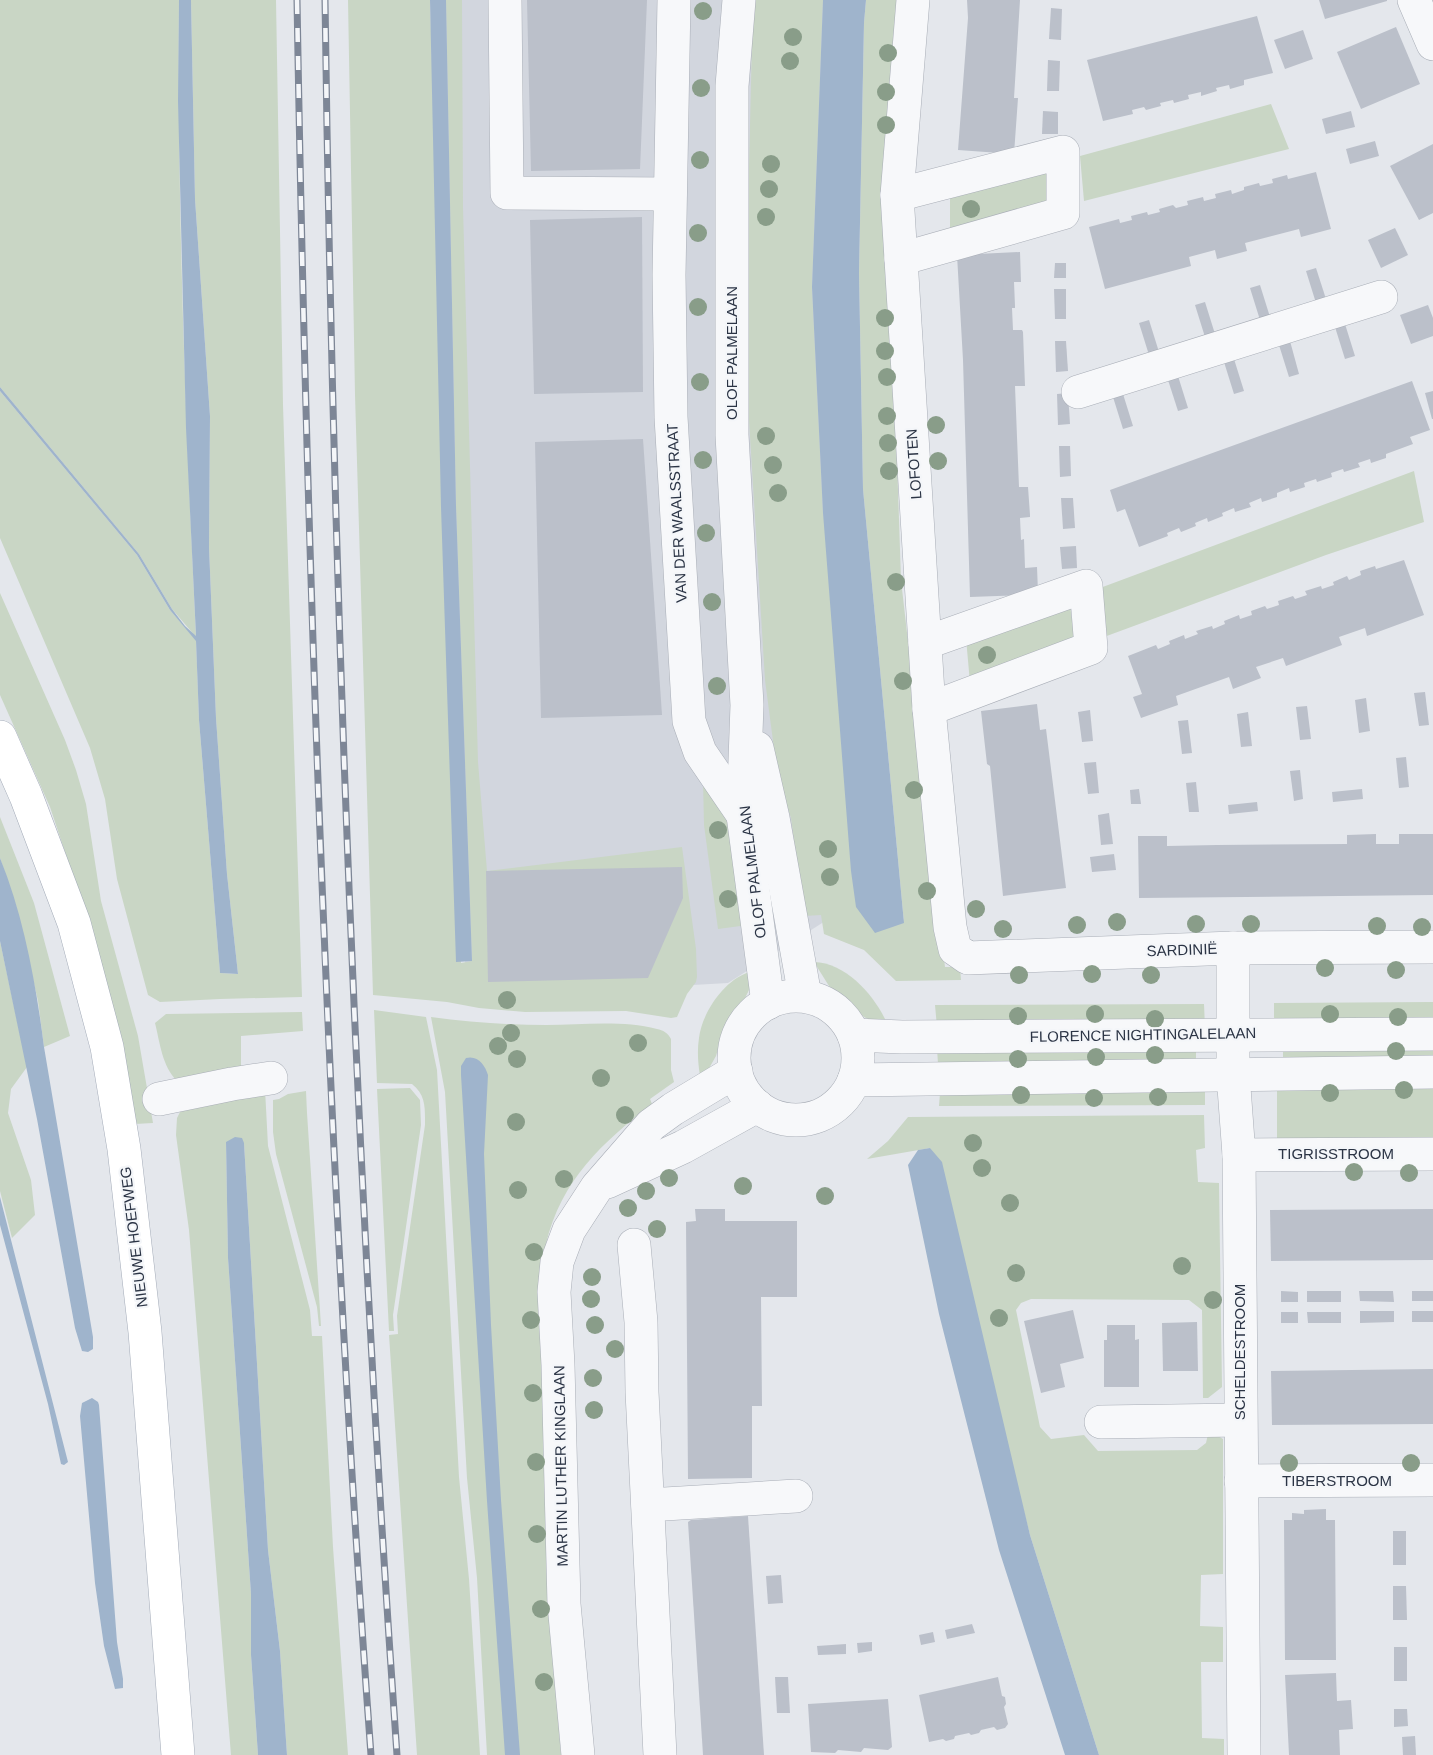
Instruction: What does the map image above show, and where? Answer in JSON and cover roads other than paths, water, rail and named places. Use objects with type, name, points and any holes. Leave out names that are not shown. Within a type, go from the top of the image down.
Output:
[{"type":"main road","name":"NIEUWE HOEFWEG","points":[[0,737],[26,796],[74,923],[107,1047],[124,1149],[146,1332],[178,1755]]},
{"type":"street","points":[[505,0],[507,193],[670,194]]},
{"type":"street","name":"VAN DER WAALSSTRAAT","points":[[674,0],[669,275],[671,417],[689,721],[700,752],[743,815]]},
{"type":"street","name":"OLOF PALMELAAN","points":[[739,0],[732,86],[732,435],[747,705],[743,815],[768,1003]]},
{"type":"street","name":"LOFOTEN","points":[[913,0],[897,195],[929,709],[950,927]]},
{"type":"street","points":[[1414,0],[1433,44]]},
{"type":"street","points":[[897,195],[1063,152],[1063,213],[901,259]]},
{"type":"street","points":[[1078,392],[1381,297]]},
{"type":"street","points":[[925,643],[1086,586],[1092,648],[929,709]]},
{"type":"street","name":"OLOF PALMELAAN","points":[[747,705],[773,818],[805,996]]},
{"type":"street","name":"SARDINIË","points":[[950,927],[955,949],[968,958],[1233,948],[1433,946]]},
{"type":"street","name":"SCHELDESTROOM","points":[[1233,948],[1233,1074],[1239,1155],[1244,1755]]},
{"type":"street","points":[[805,996],[830,1005],[840,1014],[854,1035],[858,1065],[847,1093],[837,1104],[812,1118],[798,1120],[769,1114],[757,1106],[740,1084],[736,1071],[735,1051],[740,1032],[752,1015],[768,1003],[780,998],[805,996]]},
{"type":"street","name":"FLORENCE NIGHTINGALELAAN","points":[[854,1035],[902,1037],[1433,1034]]},
{"type":"street","name":"MARTIN LUTHER KINGLAAN","points":[[578,1755],[564,1604],[554,1292],[557,1262],[569,1230],[597,1187],[651,1125],[736,1071]]},
{"type":"street","points":[[854,1080],[1433,1072]]},
{"type":"street","points":[[159,1099],[271,1078]]},
{"type":"street","points":[[597,1187],[683,1148],[757,1106]]},
{"type":"street","name":"TIGRISSTROOM","points":[[1239,1155],[1433,1154]]},
{"type":"street","points":[[634,1245],[641,1322],[642,1392],[660,1755]]},
{"type":"street","points":[[1101,1422],[1240,1420]]},
{"type":"street","name":"TIBERSTROOM","points":[[1241,1481],[1433,1480]]},
{"type":"street","points":[[648,1505],[796,1496]]},
{"type":"water","points":[[179,0],[191,0],[195,199],[210,416],[209,547],[216,718],[227,874],[238,974],[220,973],[199,720],[196,641],[170,610],[137,555],[0,391],[0,387],[139,554],[172,609],[196,636],[186,428],[178,101]]},
{"type":"water","points":[[430,0],[446,0],[456,506],[472,961],[456,962],[441,507]]},
{"type":"water","points":[[823,0],[866,0],[859,273],[863,489],[904,923],[875,933],[856,907],[851,871],[823,513],[812,287]]},
{"type":"water","points":[[0,858],[16,904],[33,975],[93,1337],[93,1349],[88,1352],[82,1351],[75,1328],[37,1119],[0,941]]},
{"type":"water","points":[[466,1058],[474,1058],[480,1062],[488,1075],[484,1154],[491,1325],[520,1755],[505,1755],[461,1075],[461,1066]]},
{"type":"water","points":[[235,1137],[242,1138],[244,1143],[268,1550],[280,1651],[287,1755],[258,1755],[251,1655],[251,1594],[228,1258],[226,1142]]},
{"type":"water","points":[[930,1148],[942,1162],[1030,1535],[1099,1755],[1065,1755],[999,1550],[939,1314],[908,1165],[918,1150]]},
{"type":"water","points":[[0,1197],[68,1462],[64,1465],[61,1464],[48,1404],[0,1225]]},
{"type":"water","points":[[92,1398],[99,1405],[117,1642],[123,1679],[123,1688],[115,1689],[104,1646],[95,1583],[80,1416],[82,1403]]},
{"type":"railway","points":[[297,0],[313,659],[331,1098],[371,1755]]},
{"type":"railway","points":[[325,0],[340,659],[358,1098],[382,1536],[397,1755]]}]
